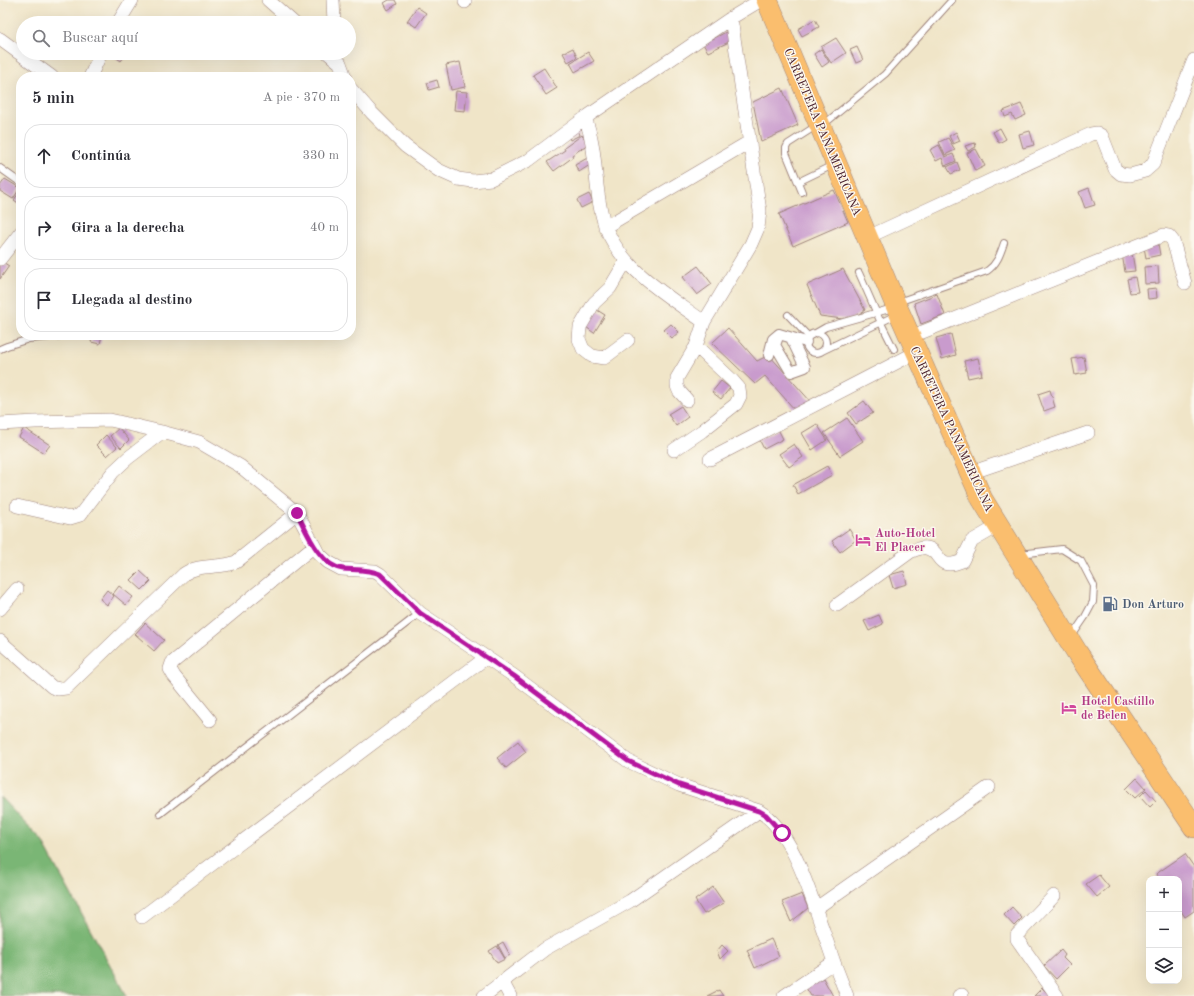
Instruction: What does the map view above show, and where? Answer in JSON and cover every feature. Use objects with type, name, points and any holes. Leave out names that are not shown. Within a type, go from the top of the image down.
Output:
[{"type":"highway","name":"CARRETERA PANAMERICANA","points":[[767,0],[897,308],[907,346],[982,499],[1069,640],[1194,827]]},
{"type":"street","points":[[122,16],[132,0]]},
{"type":"street","points":[[268,0],[286,16]]},
{"type":"street","points":[[333,0],[334,16]]},
{"type":"street","points":[[356,95],[405,146],[438,170],[458,179],[473,181],[491,178],[528,160],[585,118],[731,18],[761,0]]},
{"type":"street","points":[[686,400],[679,391],[677,386],[677,378],[696,346],[704,322],[751,244],[758,228],[760,211],[731,18]]},
{"type":"street","points":[[0,39],[16,51]]},
{"type":"street","points":[[29,60],[45,72]]},
{"type":"street","points":[[92,72],[98,60]]},
{"type":"street","points":[[340,60],[343,72]]},
{"type":"street","points":[[868,237],[1091,134],[1097,133],[1102,136],[1115,169],[1121,174],[1130,175],[1145,171],[1153,164],[1194,60]]},
{"type":"street","points":[[585,118],[591,133],[600,210],[604,227],[626,261],[638,273],[704,322]]},
{"type":"street","points":[[604,227],[750,142]]},
{"type":"street","points":[[710,459],[907,346],[1164,235],[1170,236],[1173,241],[1185,283]]},
{"type":"street","points":[[0,259],[16,238]]},
{"type":"street","points":[[626,261],[610,288],[594,303],[586,316],[580,327],[579,339],[583,349],[592,356],[604,358],[628,340]]},
{"type":"street","points":[[779,334],[775,344],[791,372],[805,367],[791,338]]},
{"type":"street","points":[[779,334],[791,338],[809,338]]},
{"type":"street","points":[[769,355],[773,339],[779,334]]},
{"type":"street","points":[[674,450],[702,431],[736,404],[740,396],[739,388],[732,380],[696,346]]},
{"type":"street","points":[[0,424],[110,420],[199,442],[240,466],[297,513],[314,546],[328,562],[341,569],[374,571],[380,574],[420,613],[488,657],[628,761],[679,785],[759,811],[766,815],[782,833],[793,852],[808,887],[847,996]]},
{"type":"street","points":[[17,506],[70,518],[80,515],[114,472],[128,458],[162,432]]},
{"type":"street","points":[[970,473],[1088,433]]},
{"type":"street","points":[[0,641],[52,687],[58,689],[66,688],[184,574],[196,568],[229,565],[236,562],[297,513]]},
{"type":"street","points":[[837,605],[910,552],[922,548],[928,548],[933,551],[941,562],[955,564],[962,561],[972,541],[998,526]]},
{"type":"street","points":[[210,720],[174,676],[170,669],[172,663],[314,546]]},
{"type":"street","points":[[0,609],[17,589]]},
{"type":"street","points":[[142,917],[488,657]]},
{"type":"street","points":[[815,909],[989,787]]},
{"type":"street","points":[[484,996],[545,949],[630,901],[759,811]]},
{"type":"street","points":[[1054,896],[1017,935],[1017,939],[1057,996]]},
{"type":"street","points":[[784,996],[834,962]]},
{"type":"street","points":[[502,982],[510,996]]},
{"type":"lane","points":[[802,192],[786,153],[788,144],[820,126],[885,74],[952,0]]},
{"type":"lane","points":[[798,182],[836,163]]},
{"type":"lane","points":[[0,168],[16,179]]},
{"type":"lane","points":[[809,338],[826,327],[897,308],[987,271],[994,266],[1004,243]]},
{"type":"lane","points":[[859,273],[881,323],[907,346]]},
{"type":"lane","points":[[788,315],[809,338],[808,349],[816,353],[881,323],[897,308]]},
{"type":"lane","points":[[809,338],[818,334],[821,335],[825,340],[826,346],[822,351]]},
{"type":"lane","points":[[0,349],[26,340]]},
{"type":"lane","points":[[1016,555],[1062,549],[1082,561],[1094,586],[1093,602],[1085,617],[1069,640]]},
{"type":"lane","points":[[160,814],[420,613]]},
{"type":"green space","points":[[0,797],[42,841],[127,996],[0,996]]},
{"type":"building","points":[[389,0],[395,0],[397,4],[388,10],[384,3]]},
{"type":"building","points":[[417,7],[426,13],[416,27],[407,21]]},
{"type":"building","points":[[815,19],[819,27],[802,36],[798,29]]},
{"type":"building","points":[[726,32],[731,41],[708,52],[703,44]]},
{"type":"building","points":[[836,38],[846,53],[831,63],[821,47]]},
{"type":"building","points":[[857,47],[863,60],[856,63],[850,50]]},
{"type":"building","points":[[573,48],[577,57],[568,62],[563,53]]},
{"type":"building","points":[[821,49],[829,62],[822,67],[814,54]]},
{"type":"building","points":[[588,52],[594,61],[575,72],[570,63]]},
{"type":"building","points":[[460,62],[465,87],[451,90],[446,65]]},
{"type":"building","points":[[544,68],[557,88],[546,95],[533,75]]},
{"type":"building","points":[[437,80],[439,87],[429,90],[427,83]]},
{"type":"building","points":[[782,88],[798,125],[761,142],[753,102]]},
{"type":"building","points":[[456,91],[467,92],[465,111],[454,110]]},
{"type":"building","points":[[1021,104],[1026,115],[1015,120],[1012,114],[1005,117],[1003,111]]},
{"type":"building","points":[[1000,128],[1006,139],[999,143],[993,132]]},
{"type":"building","points":[[578,130],[580,135],[570,140],[568,135]]},
{"type":"building","points":[[1030,131],[1034,145],[1023,148],[1019,134]]},
{"type":"building","points":[[956,132],[960,141],[953,144],[949,136]]},
{"type":"building","points":[[582,135],[588,144],[572,155],[573,157],[554,171],[547,162],[565,150],[564,148]]},
{"type":"building","points":[[948,138],[955,150],[945,155],[939,142]]},
{"type":"building","points":[[975,143],[976,147],[968,151],[965,146]]},
{"type":"building","points":[[939,145],[945,157],[953,154],[956,161],[945,166],[942,158],[936,161],[930,150]]},
{"type":"building","points":[[976,149],[985,166],[975,171],[967,153]]},
{"type":"building","points":[[589,157],[593,163],[579,172],[575,165]]},
{"type":"building","points":[[957,162],[960,170],[951,174],[947,167]]},
{"type":"building","points":[[5,179],[16,186],[16,194],[13,199],[0,191],[0,186]]},
{"type":"building","points":[[1089,188],[1095,205],[1085,208],[1079,192]]},
{"type":"building","points":[[834,190],[848,222],[793,246],[779,214]]},
{"type":"building","points":[[589,194],[593,202],[581,208],[577,200]]},
{"type":"building","points":[[1158,244],[1160,255],[1146,258],[1144,247]]},
{"type":"building","points":[[1132,253],[1135,271],[1125,272],[1122,254]]},
{"type":"building","points":[[1,261],[9,266],[0,279],[0,262]]},
{"type":"building","points":[[698,266],[712,284],[697,295],[683,277]]},
{"type":"building","points":[[1158,266],[1159,283],[1145,284],[1144,267]]},
{"type":"building","points":[[843,269],[865,310],[850,320],[820,316],[807,285]]},
{"type":"building","points":[[1135,277],[1138,292],[1130,293],[1127,279]]},
{"type":"building","points":[[1156,288],[1157,298],[1148,299],[1147,289]]},
{"type":"building","points":[[937,294],[945,315],[921,324],[914,303]]},
{"type":"building","points":[[597,310],[605,315],[594,333],[586,327]]},
{"type":"building","points":[[671,324],[679,332],[672,338],[664,330]]},
{"type":"building","points":[[728,328],[757,361],[769,355],[812,403],[795,410],[765,376],[755,384],[712,343]]},
{"type":"building","points":[[951,334],[956,355],[942,359],[936,338]]},
{"type":"building","points":[[92,340],[101,340],[100,344],[91,342]]},
{"type":"building","points":[[1084,357],[1087,373],[1075,375],[1072,359]]},
{"type":"building","points":[[978,358],[982,375],[968,378],[964,361]]},
{"type":"building","points":[[721,381],[730,388],[721,399],[712,392]]},
{"type":"building","points":[[1050,390],[1055,407],[1044,411],[1038,394]]},
{"type":"building","points":[[864,401],[873,413],[856,424],[848,413]]},
{"type":"building","points":[[681,406],[688,417],[676,426],[668,414]]},
{"type":"building","points":[[847,418],[863,441],[840,456],[824,433]]},
{"type":"building","points":[[817,424],[827,440],[812,450],[802,433]]},
{"type":"building","points":[[24,428],[50,445],[44,453],[19,437]]},
{"type":"building","points":[[119,428],[129,440],[121,448],[110,436]]},
{"type":"building","points":[[778,429],[783,439],[764,449],[759,439]]},
{"type":"building","points":[[106,435],[117,447],[107,456],[96,445]]},
{"type":"building","points":[[794,444],[803,457],[789,467],[779,454]]},
{"type":"building","points":[[827,466],[832,475],[798,494],[793,485]]},
{"type":"building","points":[[849,529],[856,540],[840,552],[832,541]]},
{"type":"building","points":[[140,571],[151,581],[142,590],[131,580]]},
{"type":"building","points":[[904,571],[907,584],[893,588],[889,575]]},
{"type":"building","points":[[119,586],[133,597],[126,605],[113,594]]},
{"type":"building","points":[[107,590],[114,596],[107,605],[100,599]]},
{"type":"building","points":[[879,615],[883,624],[869,631],[864,621]]},
{"type":"building","points":[[145,623],[164,640],[154,651],[135,634]]},
{"type":"building","points":[[518,741],[526,752],[506,768],[497,758]]},
{"type":"building","points":[[1137,778],[1146,788],[1135,798],[1126,789]]},
{"type":"building","points":[[1146,790],[1156,801],[1150,807],[1140,796]]},
{"type":"building","points":[[1185,854],[1194,867],[1194,911],[1185,917],[1182,912],[1182,876],[1157,876],[1156,874]]},
{"type":"building","points":[[1099,875],[1109,887],[1097,897],[1086,884]]},
{"type":"building","points":[[713,887],[724,903],[704,914],[695,900]]},
{"type":"building","points":[[802,894],[808,908],[791,922],[782,902]]},
{"type":"building","points":[[1012,907],[1022,918],[1014,926],[1004,915]]},
{"type":"building","points":[[771,939],[779,956],[755,968],[747,950]]},
{"type":"building","points":[[503,942],[510,955],[505,958],[498,945]]},
{"type":"building","points":[[722,945],[728,951],[720,959],[717,951]]},
{"type":"building","points":[[497,946],[505,959],[497,963],[489,951]]},
{"type":"building","points":[[1061,950],[1065,955],[1063,958],[1070,965],[1056,979],[1044,966]]},
{"type":"building","points":[[823,978],[833,996],[811,996],[806,988]]},
{"type":"building","points":[[1042,988],[1050,996],[1034,996]]},
{"type":"building","points":[[719,990],[723,996],[707,996]]},
{"type":"place","name":"Auto-Hotel El Placer","points":[[863,540]]},
{"type":"place","name":"Don Arturo","points":[[1110,604]]},
{"type":"place","name":"Hotel Castillo de Belen","points":[[1069,708]]},
{"type":"route","points":[[297,513],[318,552],[328,562],[341,569],[374,571],[380,574],[420,613],[488,657],[628,761],[679,785],[727,802],[759,811],[766,815],[782,833]]}]
